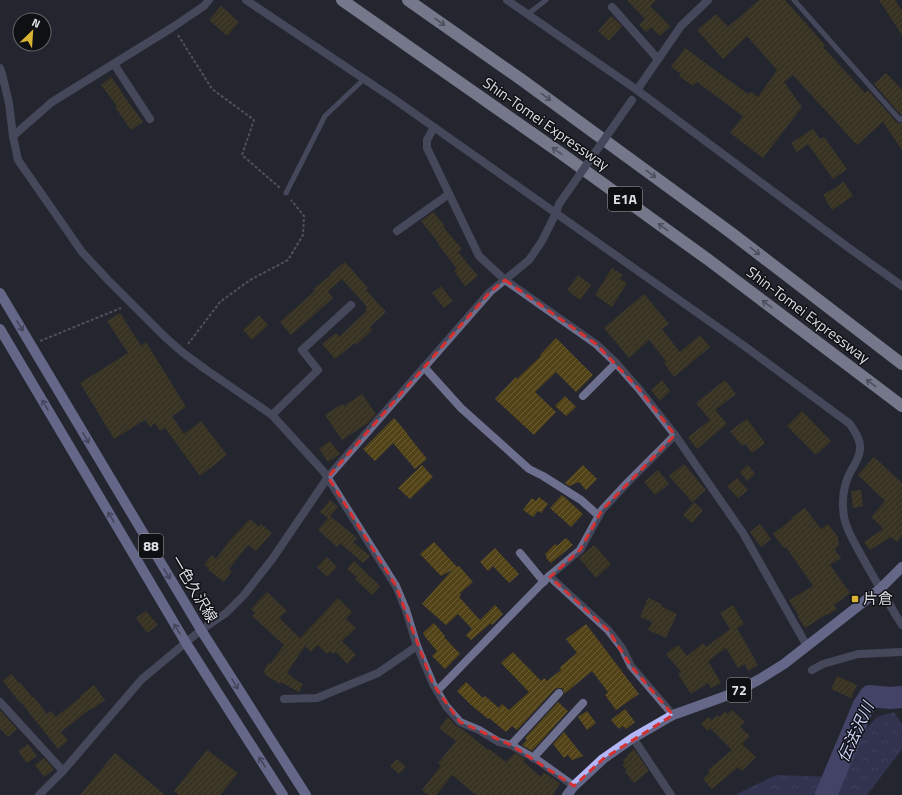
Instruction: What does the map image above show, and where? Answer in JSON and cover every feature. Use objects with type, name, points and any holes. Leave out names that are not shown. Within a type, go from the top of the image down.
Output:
[{"type":"highway","name":"Shin-Tomei Expressway","points":[[342,0],[562,154],[710,261],[902,406]]},
{"type":"highway","name":"Shin-Tomei Expressway","points":[[408,0],[522,80],[730,232],[902,364]]},
{"type":"main road","name":"一色久沢線","points":[[0,293],[201,630],[306,795]]},
{"type":"main road","name":"88","points":[[0,329],[186,643],[283,795]]},
{"type":"main road","name":"72","points":[[567,795],[574,786],[603,759],[633,738],[674,715],[734,693],[784,664],[880,589],[902,567]]},
{"type":"street","points":[[13,136],[52,102],[173,27],[204,6],[208,0]]},
{"type":"street","points":[[246,0],[434,127],[743,345],[850,424],[859,438],[860,449],[844,488],[844,517],[851,536],[902,625]]},
{"type":"street","points":[[507,0],[637,90],[842,244],[902,286]]},
{"type":"street","points":[[39,795],[63,772],[142,679],[201,630],[226,613],[244,595],[273,558],[328,477],[490,292],[529,260],[542,241],[559,204],[632,100],[658,59],[681,26],[708,0]]},
{"type":"street","points":[[612,7],[658,59]]},
{"type":"street","points":[[114,64],[150,119]]},
{"type":"street","points":[[0,68],[9,102],[13,136],[18,160],[82,252],[131,304],[182,352],[272,415],[324,472],[396,586],[406,610],[417,646],[433,684],[446,706],[460,722],[479,730],[499,742],[511,745],[574,786]]},
{"type":"street","points":[[434,127],[427,140],[427,148],[479,256],[505,280],[596,344],[616,363],[639,389],[675,435],[743,533],[807,646]]},
{"type":"street","points":[[398,231],[449,194]]},
{"type":"street","points":[[272,415],[318,370],[302,350],[351,306]]},
{"type":"street","points":[[583,396],[616,363]]},
{"type":"street","points":[[424,367],[461,408],[529,469],[581,500],[599,516]]},
{"type":"street","points":[[437,691],[547,579],[580,550],[602,510],[675,435]]},
{"type":"street","points":[[520,553],[547,579],[608,630],[622,648],[631,666],[674,715]]},
{"type":"street","points":[[284,699],[316,698],[378,673],[417,646]]},
{"type":"street","points":[[812,670],[823,664],[858,654],[902,652]]},
{"type":"street","points":[[511,745],[559,693]]},
{"type":"street","points":[[0,702],[63,772]]},
{"type":"street","points":[[533,758],[583,703]]},
{"type":"street","points":[[633,738],[672,795]]},
{"type":"lane","points":[[528,14],[546,0]]},
{"type":"lane","points":[[794,0],[900,120],[902,118]]},
{"type":"lane","points":[[286,194],[325,116],[364,79]]},
{"type":"path","points":[[173,27],[212,89],[254,120],[242,155],[286,194],[304,216],[303,235],[288,260],[250,280],[220,302],[182,352]]},
{"type":"path","points":[[30,344],[131,304]]},
{"type":"highlighted area","points":[[505,280],[596,344],[639,389],[675,435],[602,510],[580,550],[550,577],[608,630],[631,666],[673,715],[603,759],[574,786],[511,745],[460,722],[433,684],[396,586],[328,477],[490,292]]},
{"type":"green space","points":[[894,712],[902,724],[902,749],[867,795],[735,795],[776,775],[834,777],[843,755],[877,717]]},
{"type":"building","points":[[627,0],[656,0],[650,6],[670,26],[660,36],[651,27],[646,32],[639,25],[645,19]]},
{"type":"building","points":[[759,0],[785,0],[825,45],[823,47],[865,93],[868,90],[897,123],[902,123],[902,150],[883,122],[857,145],[793,75],[784,82],[802,107],[763,158],[730,133],[743,116],[697,82],[693,86],[679,76],[681,74],[671,67],[685,48],[748,94],[751,92],[758,97],[777,70],[747,36],[723,59],[697,30],[716,14],[728,27]]},
{"type":"building","points":[[879,0],[895,0],[902,11],[902,35]]},
{"type":"building","points":[[221,6],[239,22],[227,36],[209,20]]},
{"type":"building","points":[[611,16],[622,26],[609,41],[598,31]]},
{"type":"building","points":[[886,73],[902,90],[902,114],[900,114],[874,84]]},
{"type":"building","points":[[111,77],[143,122],[131,130],[115,107],[117,106],[101,85]]},
{"type":"building","points":[[813,129],[820,139],[824,137],[847,169],[833,179],[808,144],[797,152],[791,143]]},
{"type":"building","points":[[844,182],[853,196],[832,210],[823,195]]},
{"type":"building","points":[[433,212],[445,226],[443,227],[462,249],[458,252],[478,276],[465,286],[454,271],[457,269],[421,221]]},
{"type":"building","points":[[345,262],[368,288],[366,290],[386,312],[370,327],[372,330],[356,345],[355,343],[335,359],[322,344],[336,333],[339,337],[367,311],[365,309],[367,307],[342,279],[328,291],[333,298],[291,335],[280,322],[315,291],[313,289]]},
{"type":"building","points":[[612,268],[623,275],[620,279],[627,283],[612,307],[595,295]]},
{"type":"building","points":[[578,275],[591,285],[580,300],[567,290]]},
{"type":"building","points":[[441,286],[453,301],[444,308],[432,293]]},
{"type":"building","points":[[644,294],[669,324],[662,329],[680,352],[700,335],[710,347],[674,377],[664,363],[666,361],[649,340],[629,358],[604,328]]},
{"type":"building","points":[[120,313],[141,346],[146,342],[186,407],[172,416],[184,434],[201,421],[227,455],[200,476],[165,428],[160,431],[155,423],[150,427],[145,420],[114,439],[80,383],[128,353],[107,321]]},
{"type":"building","points":[[259,315],[268,325],[252,340],[243,330]]},
{"type":"building","points":[[556,338],[593,375],[576,392],[556,372],[535,392],[556,412],[534,435],[495,399],[516,377],[517,379],[541,356],[540,355]]},
{"type":"building","points":[[662,380],[670,391],[660,401],[651,390]]},
{"type":"building","points":[[725,380],[736,394],[715,410],[727,424],[697,449],[688,437],[710,420],[696,403]]},
{"type":"building","points":[[362,394],[376,414],[368,423],[342,440],[325,415],[342,404],[344,406]]},
{"type":"building","points":[[565,396],[576,407],[566,416],[555,406]]},
{"type":"building","points":[[802,411],[831,441],[816,455],[787,426]]},
{"type":"building","points":[[394,418],[427,459],[415,469],[393,443],[375,461],[363,449]]},
{"type":"building","points":[[747,419],[765,443],[752,453],[745,444],[742,446],[730,431]]},
{"type":"building","points":[[330,441],[340,454],[328,462],[319,449]]},
{"type":"building","points":[[874,457],[902,483],[902,536],[897,542],[891,537],[870,550],[864,542],[883,529],[871,517],[885,501],[858,475]]},
{"type":"building","points":[[684,464],[706,490],[692,502],[669,476]]},
{"type":"building","points":[[422,465],[433,477],[410,499],[398,488]]},
{"type":"building","points":[[583,465],[597,479],[586,490],[579,482],[569,486],[565,483]]},
{"type":"building","points":[[748,465],[755,474],[747,481],[740,472]]},
{"type":"building","points":[[658,470],[669,484],[655,495],[644,482]]},
{"type":"building","points":[[737,478],[748,490],[738,498],[727,486]]},
{"type":"building","points":[[861,490],[863,506],[853,508],[851,491]]},
{"type":"building","points":[[562,495],[583,514],[571,527],[550,508]]},
{"type":"building","points":[[539,497],[548,504],[541,513],[538,511],[533,517],[523,510],[532,498],[536,501]]},
{"type":"building","points":[[330,500],[338,507],[330,516],[357,538],[353,542],[370,556],[363,563],[340,543],[337,547],[318,530],[328,518],[320,512]]},
{"type":"building","points":[[694,502],[703,510],[692,523],[683,515]]},
{"type":"building","points":[[805,508],[821,529],[828,524],[838,537],[839,545],[835,550],[841,558],[830,565],[850,593],[834,605],[837,609],[805,628],[789,600],[813,586],[786,547],[784,548],[773,534]]},
{"type":"building","points":[[250,519],[259,527],[261,524],[272,533],[256,551],[248,545],[229,569],[232,571],[224,582],[208,570],[209,568],[204,565],[212,555],[216,559],[230,540]]},
{"type":"building","points":[[760,524],[771,539],[761,547],[750,532]]},
{"type":"building","points":[[566,538],[573,545],[551,563],[546,558],[547,557],[545,554],[555,544],[557,546]]},
{"type":"building","points":[[434,542],[473,582],[460,593],[461,595],[459,597],[480,620],[495,605],[503,614],[492,625],[491,623],[471,640],[466,635],[472,629],[458,614],[446,625],[422,604],[452,570],[441,576],[420,554]]},
{"type":"building","points":[[594,545],[611,564],[596,578],[579,558]]},
{"type":"building","points":[[495,548],[519,574],[509,583],[493,566],[488,571],[480,562]]},
{"type":"building","points":[[327,557],[337,567],[327,577],[317,567]]},
{"type":"building","points":[[354,561],[380,586],[372,595],[355,579],[357,577],[347,569]]},
{"type":"building","points":[[267,592],[287,611],[279,618],[300,638],[338,598],[352,612],[346,619],[356,628],[342,641],[356,655],[347,664],[336,652],[333,654],[330,651],[327,654],[318,645],[311,652],[305,646],[287,673],[303,684],[299,692],[281,682],[280,684],[264,674],[268,663],[270,664],[284,645],[252,616],[255,613],[251,609]]},
{"type":"building","points":[[648,598],[662,604],[661,606],[677,614],[666,638],[648,630],[652,622],[640,617]]},
{"type":"building","points":[[733,605],[744,624],[737,628],[758,665],[748,671],[745,664],[738,668],[726,648],[708,661],[721,683],[711,688],[708,683],[691,694],[678,674],[681,672],[666,654],[678,645],[687,656],[703,643],[706,647],[730,629],[720,613]]},
{"type":"building","points":[[146,611],[158,625],[147,633],[136,618]]},
{"type":"building","points":[[434,623],[445,636],[444,637],[460,654],[445,669],[432,656],[437,651],[423,633]]},
{"type":"building","points":[[586,624],[639,694],[616,710],[605,695],[608,692],[592,671],[564,694],[563,689],[555,689],[517,730],[512,726],[506,732],[470,704],[457,691],[466,682],[483,698],[485,696],[499,708],[502,704],[509,710],[529,692],[501,663],[513,652],[541,681],[544,678],[547,681],[561,670],[560,667],[577,653],[566,639]]},
{"type":"building","points":[[11,674],[19,683],[20,682],[33,698],[34,697],[47,714],[51,711],[56,717],[94,685],[105,700],[91,710],[90,709],[61,732],[68,741],[58,749],[3,681]]},
{"type":"building","points":[[837,676],[857,685],[851,698],[831,689]]},
{"type":"building","points":[[558,702],[568,711],[532,751],[522,745],[527,740],[525,738]]},
{"type":"building","points":[[625,709],[635,722],[626,729],[623,726],[619,729],[611,720]]},
{"type":"building","points":[[0,710],[17,729],[8,737],[0,729]]},
{"type":"building","points":[[732,710],[745,722],[740,727],[750,736],[742,744],[756,757],[742,771],[738,767],[712,789],[703,779],[710,772],[708,770],[732,750],[710,728],[708,731],[701,724],[708,717],[712,720],[717,715],[719,717],[725,711],[727,714]]},
{"type":"building","points":[[587,711],[596,723],[587,730],[578,717]]},
{"type":"building","points":[[448,717],[456,726],[506,762],[515,753],[525,759],[523,761],[541,777],[543,772],[560,783],[553,795],[476,795],[452,775],[436,795],[428,795],[422,790],[441,766],[438,763],[456,741],[439,728]]},
{"type":"building","points":[[564,732],[583,756],[572,760],[568,755],[564,758],[553,744]]},
{"type":"building","points":[[28,744],[37,756],[27,763],[18,751]]},
{"type":"building","points":[[634,749],[649,771],[634,783],[625,772],[627,770],[622,765],[625,762],[623,760]]},
{"type":"building","points":[[207,750],[238,773],[220,795],[179,795],[174,791]]},
{"type":"building","points":[[115,753],[165,795],[80,795]]},
{"type":"building","points":[[44,758],[54,769],[44,777],[35,765]]},
{"type":"building","points":[[397,759],[406,767],[399,774],[390,766]]},
{"type":"waterway","name":"伝法沢川","points":[[826,795],[863,707],[870,696],[890,698],[902,697]]},
{"type":"place","name":"片倉","points":[[855,599]]}]
